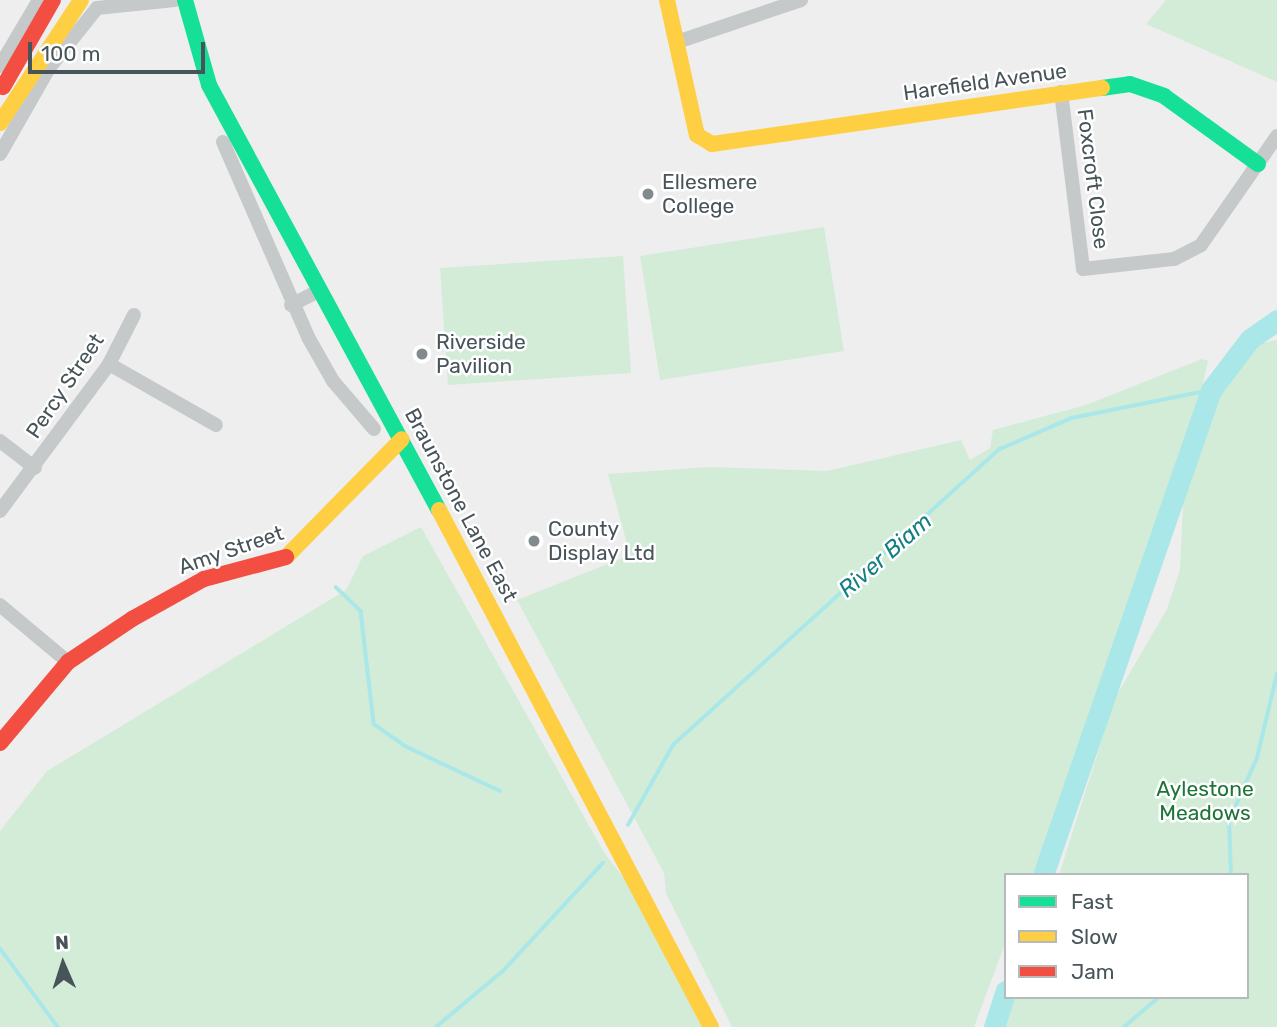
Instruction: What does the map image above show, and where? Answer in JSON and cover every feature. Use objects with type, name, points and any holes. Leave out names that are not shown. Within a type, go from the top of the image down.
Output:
[{"type":"street","points":[[0,66],[35,5],[44,0]]},
{"type":"street","points":[[0,92],[53,0]]},
{"type":"street","points":[[0,123],[81,0]]},
{"type":"street","points":[[0,154],[49,68],[96,8],[175,0]]},
{"type":"street","name":"Braunstone Lane East","points":[[185,0],[209,85],[625,853],[711,1027]]},
{"type":"street","points":[[667,0],[677,42],[802,0]]},
{"type":"street","name":"Harefield Avenue","points":[[677,42],[697,135],[712,145],[1061,92],[1141,85],[1258,164]]},
{"type":"street","name":"Foxcroft Close","points":[[1061,92],[1083,269],[1187,254],[1201,245],[1277,136]]},
{"type":"street","points":[[223,142],[291,305],[333,381],[374,429]]},
{"type":"street","points":[[291,305],[319,291]]},
{"type":"street","name":"Percy Street","points":[[0,511],[109,363],[134,315]]},
{"type":"street","points":[[109,363],[216,425]]},
{"type":"street","name":"Amy Street","points":[[0,743],[68,662],[180,589],[288,557],[402,439]]},
{"type":"street","points":[[0,441],[34,468]]},
{"type":"street","points":[[0,605],[68,662]]},
{"type":"green space","points":[[1166,0],[1277,0],[1277,82],[1146,24]]},
{"type":"green space","points":[[824,227],[844,351],[660,380],[640,256]]},
{"type":"green space","points":[[623,256],[631,373],[448,385],[440,268]]},
{"type":"green space","name":"Aylestone Meadows","points":[[1277,340],[1277,1027],[1001,1027],[1012,999],[1249,999],[1249,873],[1060,873],[1115,698],[1167,609],[1180,569],[1183,504],[1221,387],[1261,343]]},
{"type":"green space","points":[[1202,359],[1208,361],[1190,439],[1042,850],[1033,873],[1004,873],[1004,946],[974,1027],[732,1027],[666,893],[664,873],[517,600],[630,555],[608,474],[709,467],[827,471],[961,440],[970,460],[990,448],[993,430],[1086,405]]},
{"type":"green space","points":[[421,527],[605,854],[637,895],[703,1027],[438,1027],[487,984],[436,1027],[0,1027],[0,831],[47,771],[346,590],[363,556]]},
{"type":"waterway","name":"River Biam","points":[[1044,873],[1211,390],[1250,339],[1277,320]]},
{"type":"waterway","name":"River Biam","points":[[628,825],[673,745],[1000,449],[1072,418],[1211,390]]},
{"type":"waterway","points":[[336,587],[361,611],[374,724],[405,746],[500,791]]},
{"type":"waterway","points":[[1231,873],[1229,821],[1257,758],[1277,674]]},
{"type":"waterway","name":"River Biam","points":[[436,1027],[503,971],[603,863]]},
{"type":"waterway","points":[[0,948],[58,1027]]},
{"type":"waterway","name":"River Biam","points":[[994,1027],[1004,997]]},
{"type":"waterway","points":[[1124,1027],[1157,999]]},
{"type":"traffic: fast","points":[[185,0],[209,85],[439,510]]},
{"type":"traffic: fast","points":[[1102,88],[1130,84],[1164,96],[1258,164]]},
{"type":"traffic: slow","points":[[0,123],[81,0]]},
{"type":"traffic: slow","points":[[667,0],[697,135],[712,144],[1102,88]]},
{"type":"traffic: slow","points":[[286,557],[402,439]]},
{"type":"traffic: slow","points":[[439,510],[711,1027]]},
{"type":"traffic: jam","points":[[3,87],[53,0]]},
{"type":"traffic: jam","points":[[0,743],[68,662],[132,619],[204,579],[286,557]]},
{"type":"place","name":"Ellesmere College","points":[[648,194]]},
{"type":"place","name":"Riverside Pavilion","points":[[422,354]]},
{"type":"place","name":"County Display Ltd","points":[[534,541]]}]
